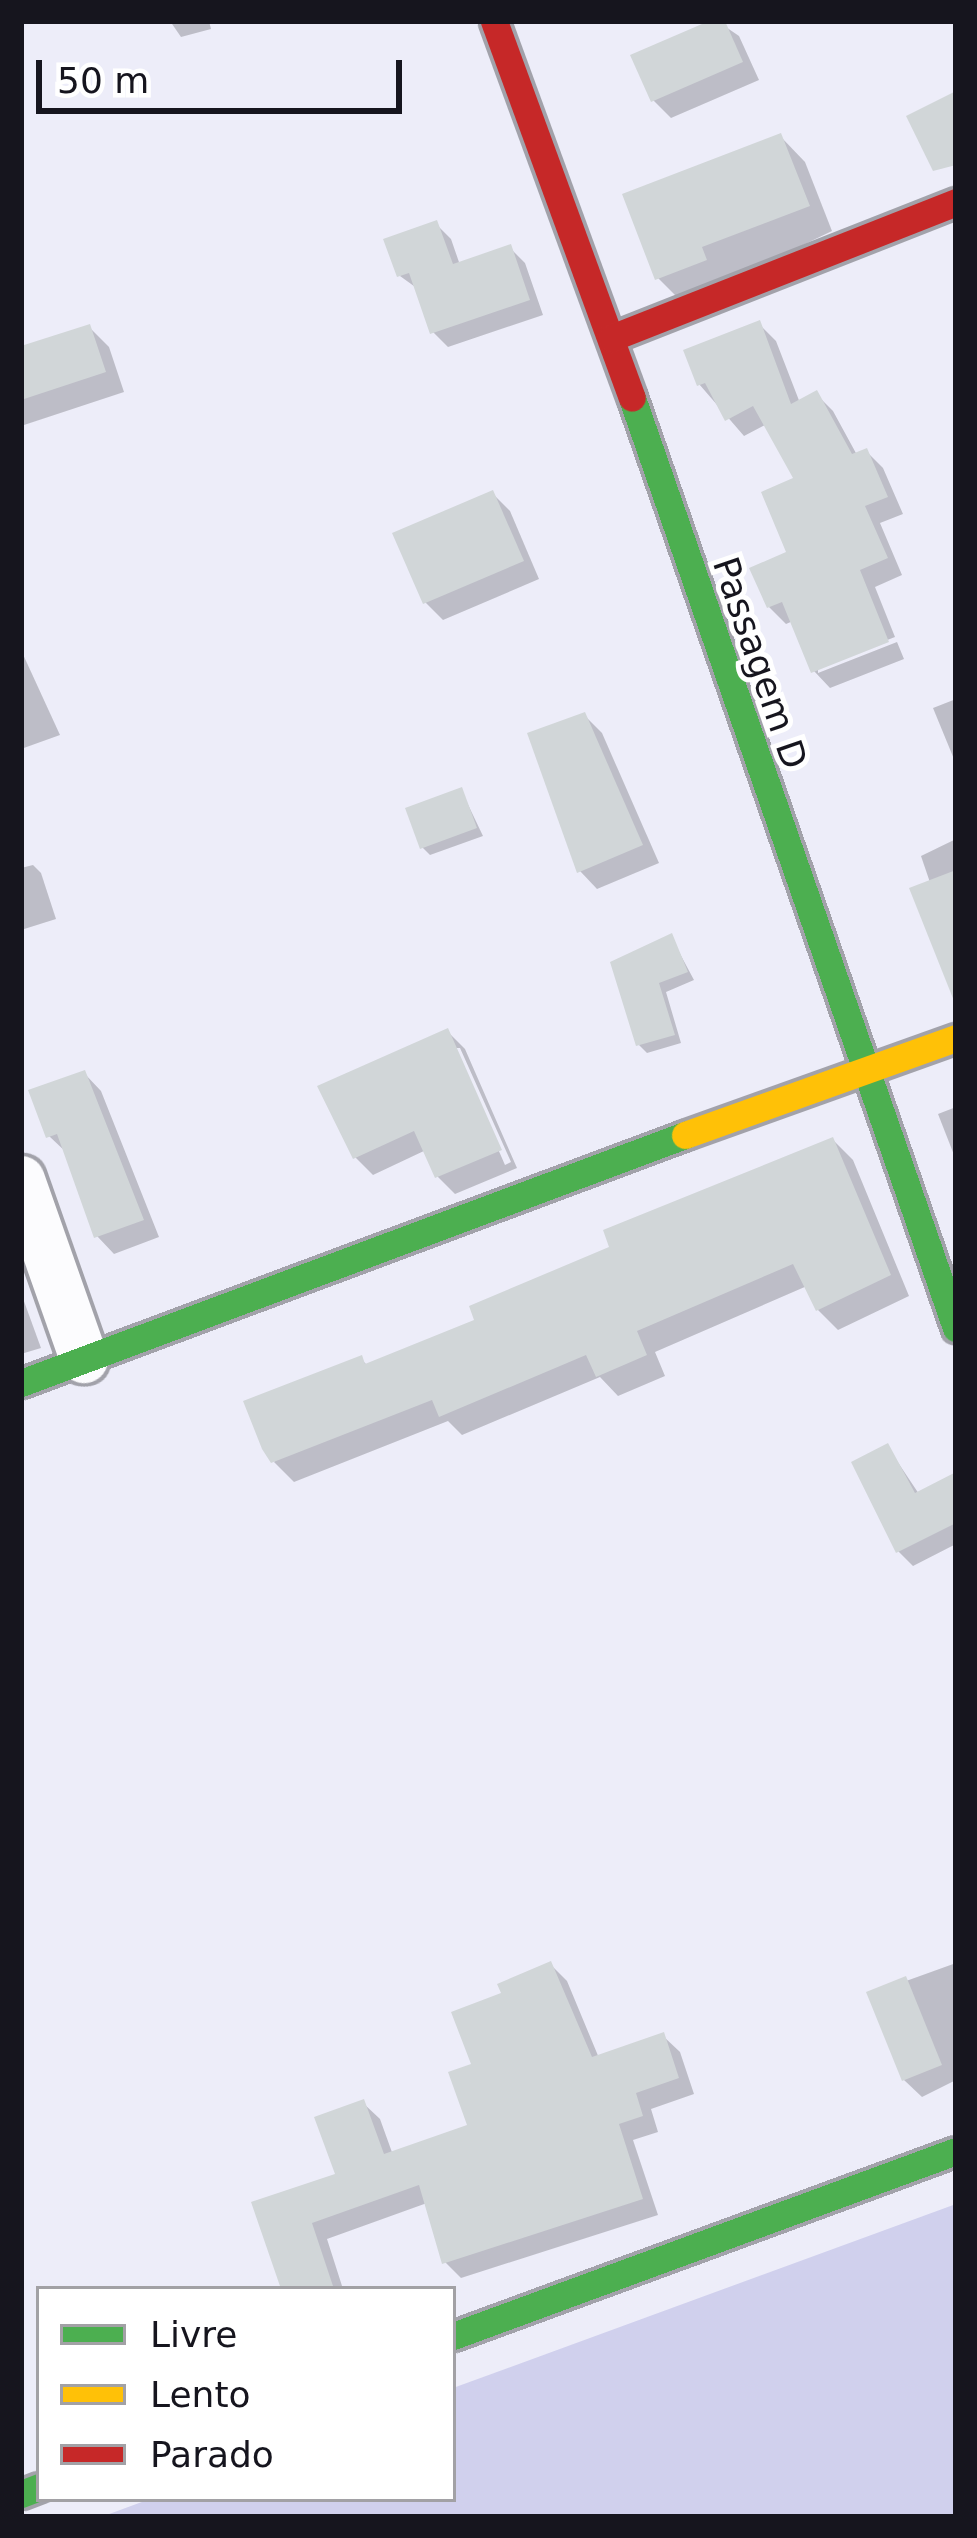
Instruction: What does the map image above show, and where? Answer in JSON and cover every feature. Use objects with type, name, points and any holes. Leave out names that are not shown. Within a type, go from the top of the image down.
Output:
[{"type":"street","name":"Passagem D","points":[[494,21],[611,338],[863,1073],[956,1328]]},
{"type":"street","points":[[611,338],[956,202]]},
{"type":"street","points":[[21,1383],[488,1205],[956,1038]]},
{"type":"street","points":[[21,1180],[83,1359]]},
{"type":"street","points":[[456,2335],[956,2151]]},
{"type":"shaded area","points":[[956,2204],[956,2517],[101,2517],[142,2502],[456,2502],[456,2387]]},
{"type":"building","points":[[709,21],[725,21],[743,62],[651,102],[630,55]]},
{"type":"building","points":[[956,91],[956,165],[933,171],[906,116]]},
{"type":"building","points":[[781,133],[810,206],[702,247],[707,260],[655,280],[622,194]]},
{"type":"building","points":[[437,220],[453,264],[511,244],[530,300],[430,334],[409,273],[397,277],[383,239]]},
{"type":"building","points":[[760,320],[791,404],[817,390],[852,454],[867,448],[888,497],[865,506],[888,558],[860,570],[889,642],[811,673],[782,602],[767,608],[749,568],[786,552],[761,492],[793,478],[753,406],[725,421],[705,383],[697,386],[683,350]]},
{"type":"building","points":[[90,324],[106,372],[21,400],[21,346]]},
{"type":"building","points":[[493,490],[524,561],[423,604],[392,533]]},
{"type":"building","points":[[585,712],[643,845],[577,873],[527,733]]},
{"type":"building","points":[[462,787],[477,828],[420,849],[405,808]]},
{"type":"building","points":[[956,870],[956,1000],[954,1001],[909,888]]},
{"type":"building","points":[[672,933],[688,972],[659,983],[675,1035],[636,1046],[610,962]]},
{"type":"building","points":[[448,1028],[502,1150],[435,1178],[414,1131],[353,1159],[317,1086]]},
{"type":"building","points":[[85,1070],[144,1220],[94,1238],[57,1134],[46,1138],[28,1090]]},
{"type":"building","points":[[833,1137],[891,1275],[816,1311],[793,1264],[637,1331],[647,1355],[596,1377],[586,1355],[439,1417],[432,1400],[271,1463],[262,1449],[243,1401],[362,1355],[365,1364],[474,1320],[469,1306],[609,1247],[603,1230]]},
{"type":"building","points":[[888,1443],[915,1493],[956,1472],[956,1523],[896,1553],[851,1462]]},
{"type":"building","points":[[551,1961],[592,2057],[664,2032],[679,2078],[636,2093],[643,2116],[619,2124],[643,2199],[442,2264],[419,2185],[312,2223],[333,2286],[280,2286],[251,2202],[335,2174],[314,2117],[364,2099],[384,2154],[467,2125],[448,2072],[471,2064],[451,2012],[501,1993],[497,1984]]},
{"type":"building","points":[[906,1976],[942,2065],[902,2081],[866,1992]]},
{"type":"traffic: fast","points":[[632,398],[956,1328]]},
{"type":"traffic: fast","points":[[21,1383],[685,1135]]},
{"type":"traffic: fast","points":[[456,2335],[956,2151]]},
{"type":"traffic: fast","points":[[21,2494],[36,2488]]},
{"type":"traffic: slow","points":[[685,1135],[956,1038]]},
{"type":"traffic: jam","points":[[494,21],[632,398]]},
{"type":"traffic: jam","points":[[611,338],[956,202]]}]
